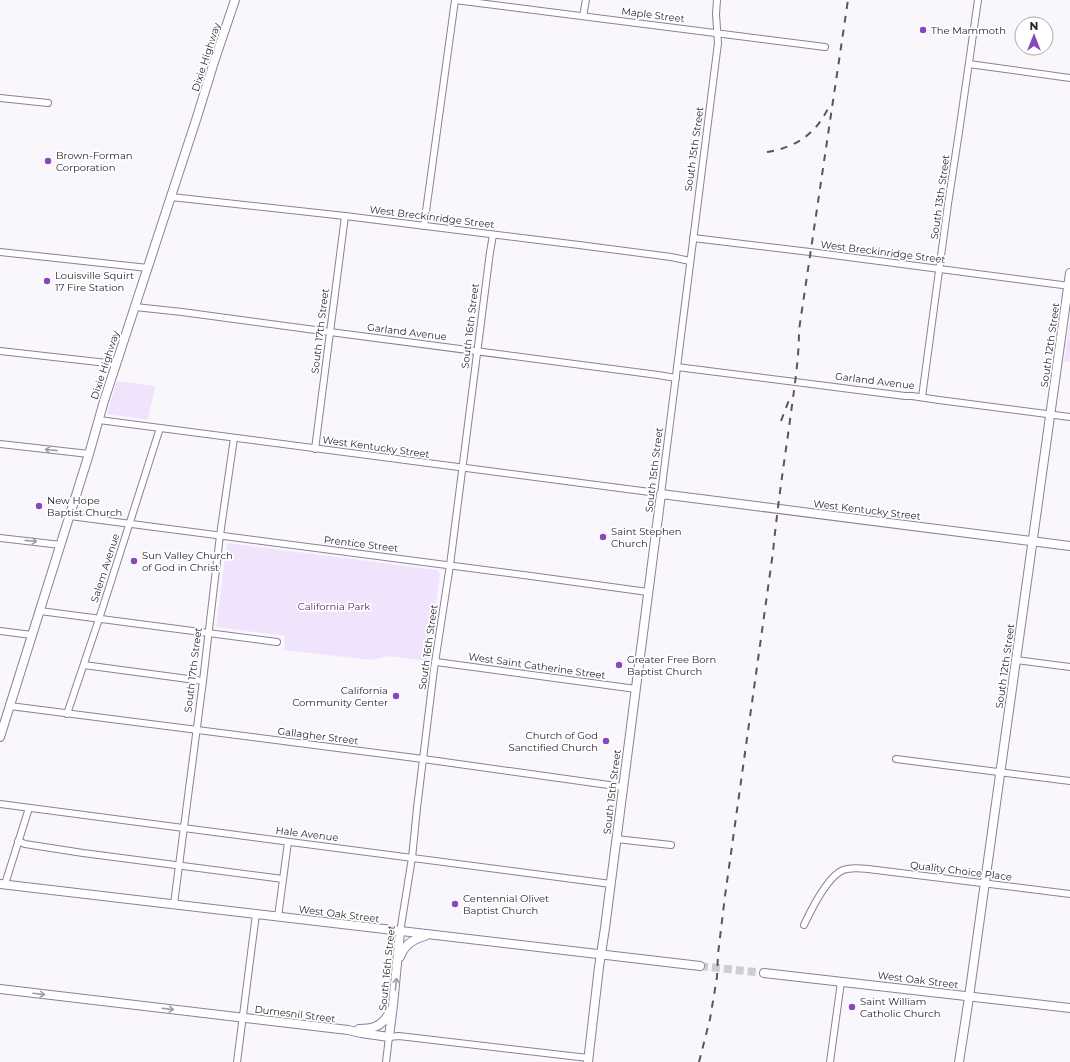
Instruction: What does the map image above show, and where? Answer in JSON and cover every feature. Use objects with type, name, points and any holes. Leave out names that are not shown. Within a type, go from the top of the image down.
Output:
[{"type":"street","name":"Dixie Highway","points":[[0,737],[2,725],[10,706],[61,545],[104,401],[235,0]]},
{"type":"street","name":"Maple Street","points":[[455,0],[825,47]]},
{"type":"street","points":[[424,226],[455,0]]},
{"type":"street","points":[[583,16],[586,0]]},
{"type":"street","name":"South 15th Street","points":[[588,1060],[718,43],[716,14],[717,0]]},
{"type":"street","name":"South 13th Street","points":[[922,397],[948,204],[978,0]]},
{"type":"street","points":[[969,64],[1070,78]]},
{"type":"street","points":[[0,98],[48,103]]},
{"type":"street","name":"West Breckinridge Street","points":[[171,197],[345,216],[664,256],[690,261]]},
{"type":"street","name":"South 17th Street","points":[[316,449],[345,216]]},
{"type":"street","name":"South 16th Street","points":[[386,1062],[398,961],[398,946],[412,858],[423,760],[493,235]]},
{"type":"street","name":"West Breckinridge Street","points":[[693,238],[1069,286]]},
{"type":"street","points":[[0,252],[148,268]]},
{"type":"street","name":"South 12th Street","points":[[959,1062],[1070,273]]},
{"type":"street","name":"Garland Avenue","points":[[135,307],[190,313],[676,378]]},
{"type":"street","points":[[0,351],[116,364]]},
{"type":"street","name":"Garland Avenue","points":[[677,367],[1070,417]]},
{"type":"street","name":"West Kentucky Street","points":[[99,420],[650,492]]},
{"type":"street","name":"Salem Avenue","points":[[68,714],[96,627],[100,619],[160,428]]},
{"type":"street","name":"South 17th Street","points":[[174,904],[220,535],[234,438]]},
{"type":"street","points":[[0,444],[89,454]]},
{"type":"street","name":"West Kentucky Street","points":[[661,494],[1070,546]]},
{"type":"street","name":"Prentice Street","points":[[70,516],[648,592]]},
{"type":"street","points":[[0,538],[61,545]]},
{"type":"street","points":[[40,611],[277,642]]},
{"type":"street","points":[[0,631],[32,635]]},
{"type":"street","points":[[1016,660],[1070,667]]},
{"type":"street","name":"West Saint Catherine Street","points":[[436,662],[636,689]]},
{"type":"street","points":[[84,665],[203,681]]},
{"type":"street","name":"Gallagher Street","points":[[10,706],[623,787]]},
{"type":"street","points":[[896,759],[1070,781]]},
{"type":"street","name":"Hale Avenue","points":[[0,804],[611,884]]},
{"type":"street","points":[[2,884],[29,808]]},
{"type":"street","points":[[616,839],[671,845]]},
{"type":"street","points":[[18,841],[25,844],[283,879]]},
{"type":"street","points":[[278,917],[288,842]]},
{"type":"street","name":"Quality Choice Place","points":[[804,926],[818,898],[829,883],[842,870],[849,868],[868,869],[1070,894]]},
{"type":"street","name":"West Oak Street","points":[[2,884],[400,932],[700,966]]},
{"type":"street","points":[[237,1062],[256,914]]},
{"type":"street","points":[[398,961],[403,948],[411,941],[430,935]]},
{"type":"street","name":"West Oak Street","points":[[764,973],[1070,1008]]},
{"type":"street","points":[[830,1062],[841,982]]},
{"type":"street","name":"Dumesnil Street","points":[[0,989],[242,1017],[348,1030],[389,1037],[399,1036],[588,1060]]},
{"type":"street","points":[[348,1030],[369,1029],[375,1027],[384,1021],[393,1005]]},
{"type":"green space","points":[[1070,320],[1070,362],[1064,361]]},
{"type":"green space","points":[[117,381],[155,386],[148,420],[107,414]]},
{"type":"green space","name":"California Park","points":[[227,543],[438,570],[440,574],[428,661],[389,656],[371,660],[284,650],[285,636],[216,627]]},
{"type":"tunnel","points":[[700,966],[764,973]]},
{"type":"railway","points":[[699,1062],[710,1019],[717,977],[718,954],[725,896],[796,379],[799,330],[848,0]]},
{"type":"railway","points":[[767,152],[778,150],[806,137],[819,123],[830,104]]},
{"type":"railway","points":[[781,421],[789,400]]},
{"type":"place","name":"The Mammoth","points":[[923,30]]},
{"type":"place","name":"Brown-Forman Corporation","points":[[48,161]]},
{"type":"place","name":"Louisville Squirt 17 Fire Station","points":[[47,281]]},
{"type":"place","name":"New Hope Baptist Church","points":[[39,506]]},
{"type":"place","name":"Saint Stephen Church","points":[[603,537]]},
{"type":"place","name":"Sun Valley Church of God in Christ","points":[[134,561]]},
{"type":"place","name":"Greater Free Born Baptist Church","points":[[619,665]]},
{"type":"place","name":"California Community Center","points":[[396,696]]},
{"type":"place","name":"Church of God Sanctified Church","points":[[606,741]]},
{"type":"place","name":"Centennial Olivet Baptist Church","points":[[455,904]]},
{"type":"place","name":"Saint William Catholic Church","points":[[852,1007]]}]
